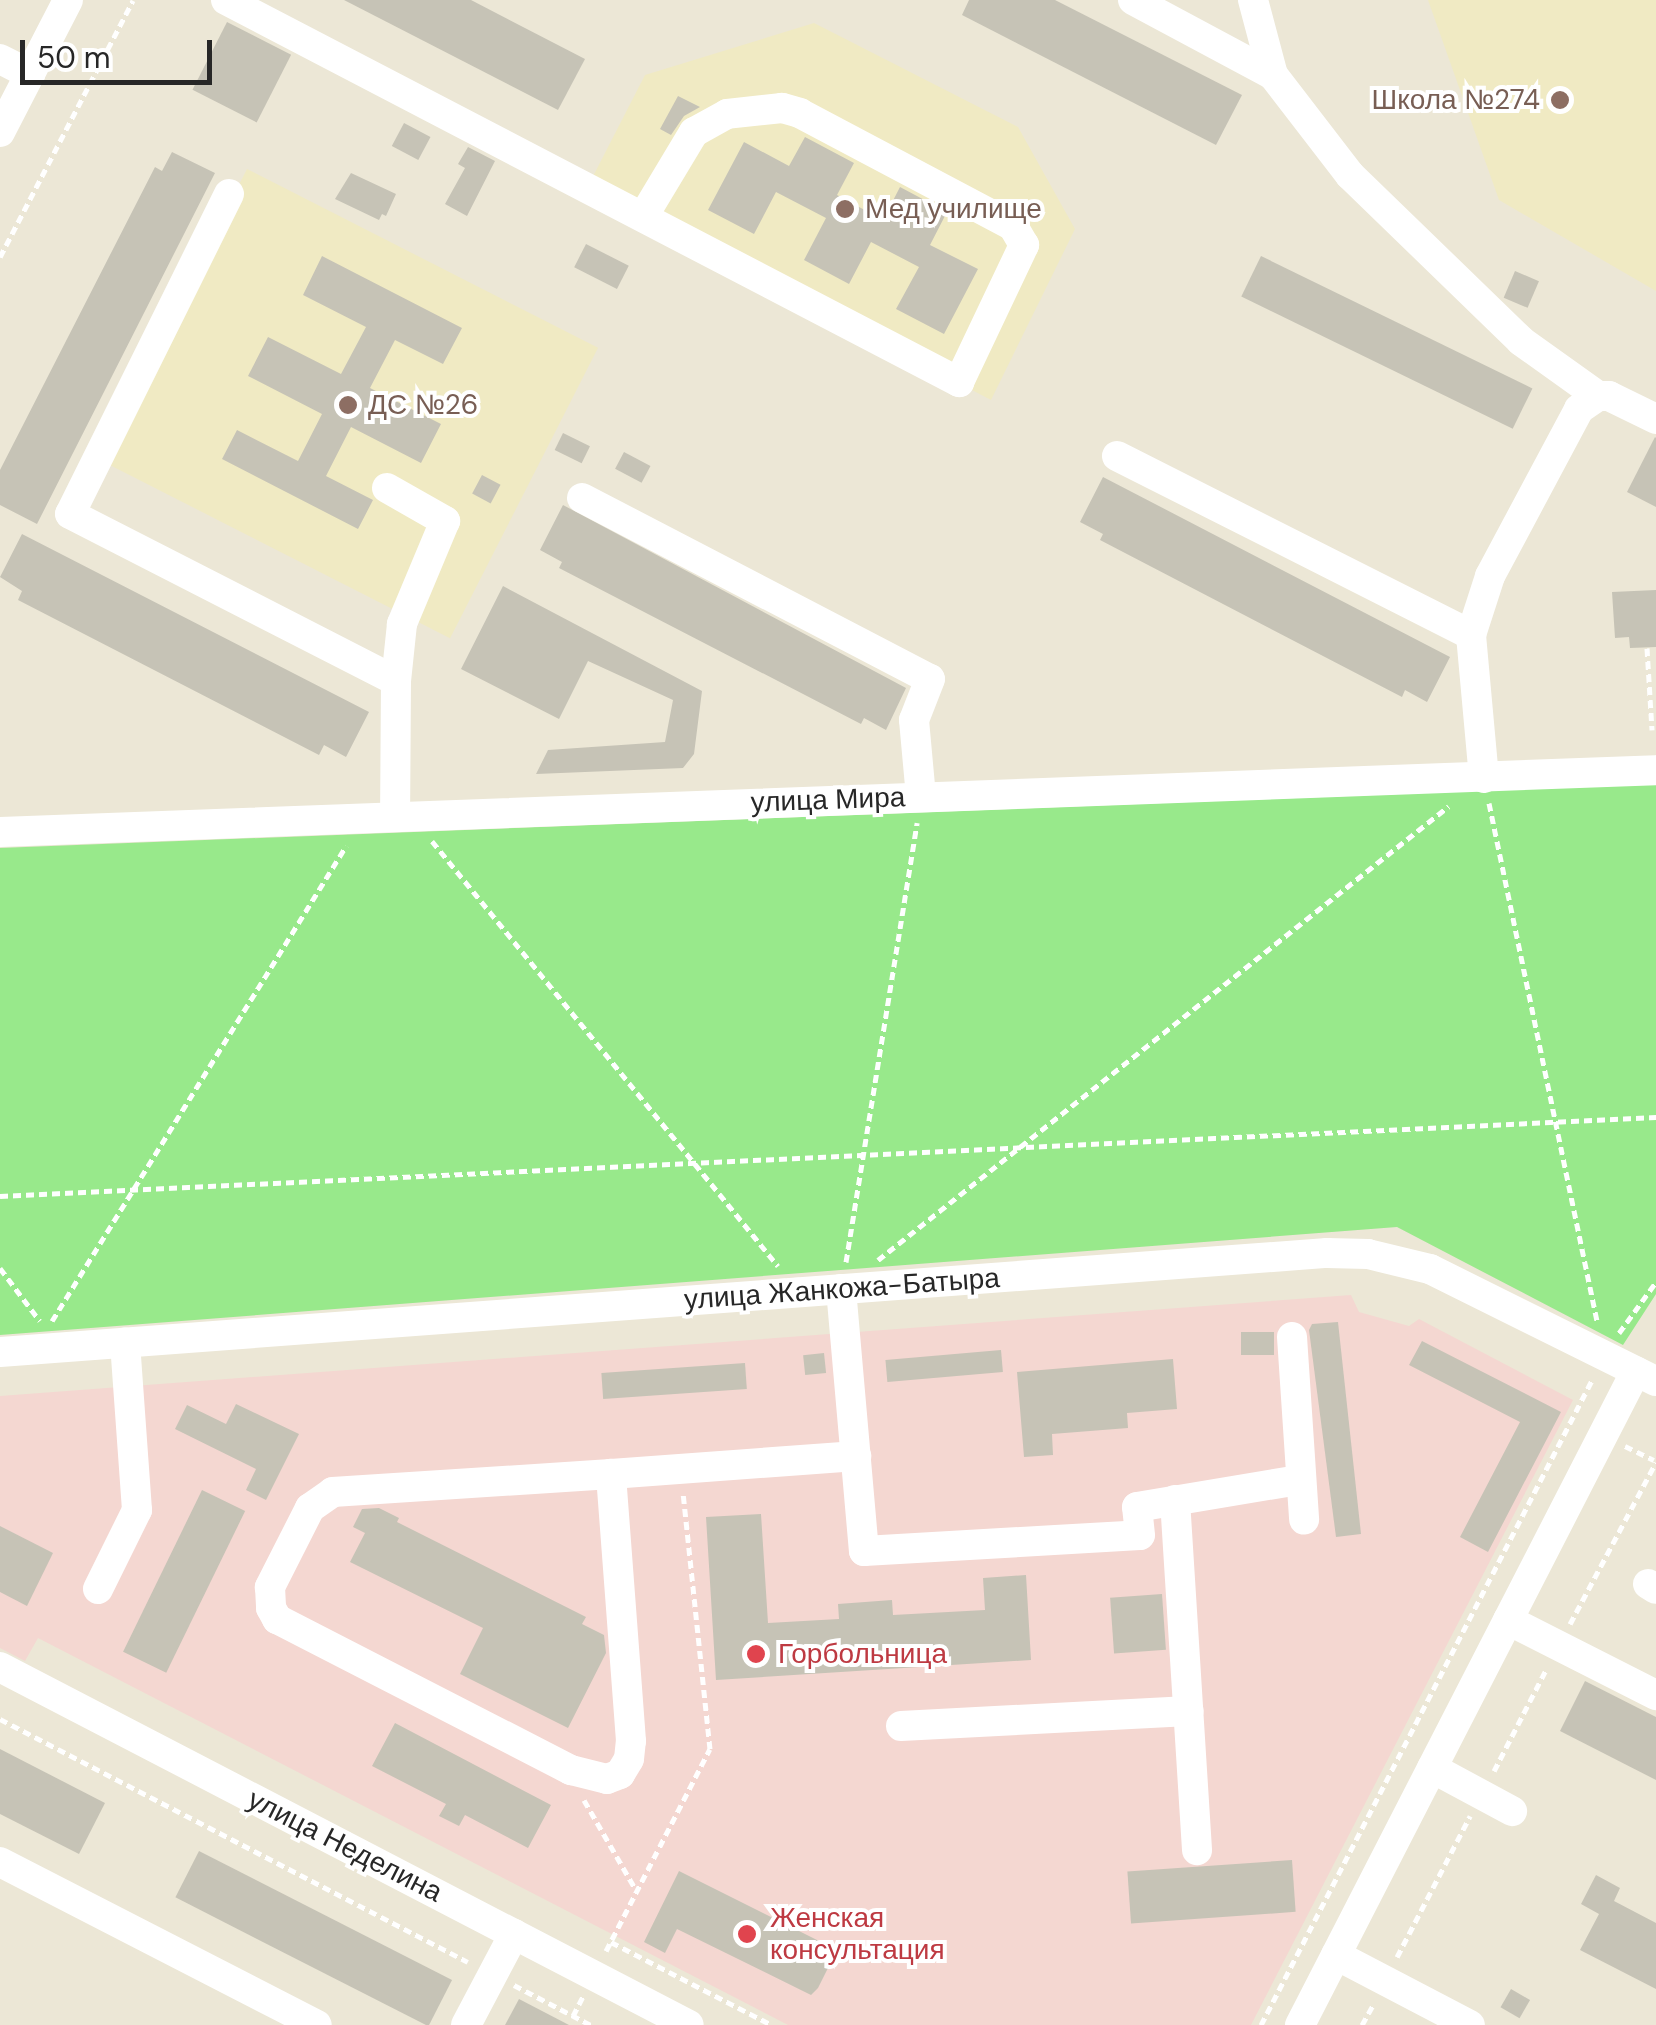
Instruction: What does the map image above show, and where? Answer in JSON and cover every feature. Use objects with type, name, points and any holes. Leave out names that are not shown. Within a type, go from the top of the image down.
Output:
[{"type":"street","points":[[0,132],[68,0]]},
{"type":"street","points":[[1133,0],[1273,75]]},
{"type":"street","points":[[1253,0],[1273,75],[1350,175],[1521,341],[1598,396],[1620,400],[1656,418]]},
{"type":"street","points":[[235,2],[643,217],[959,382],[1024,245],[1013,226],[800,113],[782,108],[727,114],[694,132],[643,217]]},
{"type":"street","points":[[0,59],[30,74]]},
{"type":"street","points":[[229,194],[70,514],[396,681]]},
{"type":"street","points":[[1484,778],[1471,634],[1482,594],[1579,409],[1598,396]]},
{"type":"street","points":[[1116,456],[1471,634]]},
{"type":"street","points":[[387,488],[445,521],[406,606],[396,681],[390,815]]},
{"type":"street","points":[[582,498],[930,679],[914,720],[921,797]]},
{"type":"street","name":"улица Мира","points":[[0,832],[1656,770]]},
{"type":"street","name":"улица Жанкожа-Батыра","points":[[0,1352],[839,1272],[1368,1254],[1430,1269],[1460,1282],[1646,1376]]},
{"type":"street","points":[[839,1272],[864,1552],[1140,1535],[1137,1507],[1298,1480]]},
{"type":"street","points":[[1292,1337],[1298,1480],[1304,1520]]},
{"type":"street","points":[[98,1590],[137,1510],[124,1342]]},
{"type":"street","points":[[1300,2025],[1508,1620],[1646,1376]]},
{"type":"street","points":[[611,1474],[629,1759],[620,1774],[607,1779],[571,1770],[277,1618],[271,1608],[270,1587],[310,1508],[333,1492],[856,1456]]},
{"type":"street","points":[[1174,1500],[1196,1850]]},
{"type":"street","points":[[1508,1620],[1656,1695]]},
{"type":"street","name":"улица Неделина","points":[[0,1667],[689,2025]]},
{"type":"street","points":[[901,1726],[1188,1711]]},
{"type":"street","points":[[1432,1768],[1512,1810]]},
{"type":"street","points":[[0,1862],[317,2025]]},
{"type":"street","points":[[466,2025],[514,1934]]},
{"type":"street","points":[[1336,1955],[1470,2025]]},
{"type":"path","points":[[0,258],[133,0]]},
{"type":"path","points":[[1648,648],[1652,730]]},
{"type":"path","points":[[876,1262],[1484,778],[1604,1355]]},
{"type":"path","points":[[839,1272],[863,1155],[921,797]]},
{"type":"path","points":[[0,1268],[46,1330],[134,1190],[390,815],[694,1163],[778,1266],[795,1266]]},
{"type":"path","points":[[0,1196],[1656,1117]]},
{"type":"path","points":[[839,1272],[860,1262]]},
{"type":"path","points":[[1261,2025],[1604,1355],[1656,1282]]},
{"type":"path","points":[[1559,1646],[1656,1462]]},
{"type":"path","points":[[573,2016],[710,1750],[680,1470]]},
{"type":"path","points":[[0,1719],[591,2025]]},
{"type":"path","points":[[571,1770],[637,1892]]},
{"type":"path","points":[[611,1942],[772,2025]]},
{"type":"shaded area","name":"Школа №274","points":[[1428,0],[1656,0],[1656,291],[1499,200]]},
{"type":"shaded area","name":"Мед училище","points":[[814,23],[1018,127],[1075,229],[991,400],[587,188],[645,75]]},
{"type":"shaded area","name":"ДС №26","points":[[247,169],[598,348],[450,638],[99,459]]},
{"type":"shaded area","name":"Горбольница","points":[[1351,1295],[1359,1312],[1409,1326],[1419,1319],[1573,1400],[1251,2025],[788,2025],[38,1638],[25,1661],[0,1648],[0,1396]]},
{"type":"green space","points":[[1656,784],[1656,1294],[1623,1345],[1397,1227],[0,1335],[0,848]]},
{"type":"building","points":[[344,0],[471,0],[585,59],[558,110]]},
{"type":"building","points":[[969,0],[1055,0],[1242,95],[1216,145],[962,15]]},
{"type":"building","points":[[227,22],[291,55],[257,122],[192,90]]},
{"type":"building","points":[[678,96],[700,107],[684,116],[671,135],[660,129]]},
{"type":"building","points":[[404,123],[430,137],[418,160],[392,146]]},
{"type":"building","points":[[805,137],[854,163],[837,195],[883,220],[900,187],[947,212],[930,245],[978,269],[944,334],[896,309],[919,267],[871,242],[849,284],[804,260],[826,218],[776,192],[754,234],[708,210],[744,142],[789,166]]},
{"type":"building","points":[[468,147],[495,161],[467,216],[445,204],[465,168],[458,164]]},
{"type":"building","points":[[172,152],[215,173],[37,524],[0,505],[0,470],[155,167],[162,171]]},
{"type":"building","points":[[351,173],[396,194],[386,216],[382,214],[379,220],[335,199]]},
{"type":"building","points":[[586,244],[629,266],[617,289],[574,267]]},
{"type":"building","points":[[322,256],[462,328],[443,364],[395,340],[370,388],[441,424],[421,463],[351,427],[326,476],[373,500],[358,529],[222,459],[237,430],[298,461],[322,414],[248,376],[268,337],[341,374],[366,327],[303,295]]},
{"type":"building","points":[[1261,256],[1532,388],[1513,429],[1241,296]]},
{"type":"building","points":[[1515,271],[1539,281],[1528,308],[1504,298]]},
{"type":"building","points":[[563,433],[590,446],[582,463],[555,450]]},
{"type":"building","points":[[1656,438],[1656,507],[1627,492]]},
{"type":"building","points":[[624,452],[650,466],[642,483],[615,469]]},
{"type":"building","points":[[482,475],[501,485],[491,503],[472,494]]},
{"type":"building","points":[[1103,477],[1450,657],[1427,702],[1405,690],[1402,697],[1100,540],[1103,534],[1080,522]]},
{"type":"building","points":[[563,505],[906,688],[886,730],[864,718],[861,724],[559,568],[562,562],[540,550]]},
{"type":"building","points":[[22,534],[369,712],[346,757],[324,745],[319,755],[18,600],[22,591],[0,577]]},
{"type":"building","points":[[503,586],[702,691],[694,754],[683,768],[536,774],[548,750],[665,742],[673,700],[588,661],[559,719],[461,669]]},
{"type":"building","points":[[1656,590],[1656,647],[1630,648],[1629,637],[1615,638],[1612,592]]},
{"type":"building","points":[[1338,1322],[1361,1534],[1336,1537],[1309,1330],[1312,1324]]},
{"type":"building","points":[[1241,1332],[1274,1332],[1274,1355],[1241,1355]]},
{"type":"building","points":[[1422,1341],[1561,1412],[1488,1552],[1460,1537],[1520,1422],[1409,1365]]},
{"type":"building","points":[[1001,1350],[1003,1372],[887,1382],[885,1360]]},
{"type":"building","points":[[824,1353],[826,1373],[805,1375],[803,1355]]},
{"type":"building","points":[[1173,1359],[1177,1409],[1127,1413],[1128,1428],[1052,1434],[1053,1455],[1024,1457],[1017,1372]]},
{"type":"building","points":[[745,1363],[747,1389],[603,1399],[601,1373]]},
{"type":"building","points":[[236,1404],[299,1434],[266,1500],[246,1490],[256,1469],[175,1429],[187,1405],[226,1424]]},
{"type":"building","points":[[202,1490],[245,1511],[166,1673],[123,1652]]},
{"type":"building","points":[[379,1508],[399,1518],[397,1522],[586,1617],[582,1624],[604,1635],[606,1653],[568,1728],[460,1674],[483,1628],[350,1562],[365,1533],[353,1527],[362,1509]]},
{"type":"building","points":[[761,1514],[768,1623],[839,1619],[838,1604],[892,1600],[893,1615],[985,1610],[983,1578],[1026,1575],[1031,1660],[716,1680],[706,1517]]},
{"type":"building","points":[[0,1526],[53,1553],[27,1606],[0,1592]]},
{"type":"building","points":[[1162,1594],[1166,1650],[1114,1653],[1110,1598]]},
{"type":"building","points":[[1585,1681],[1656,1717],[1656,1780],[1560,1731]]},
{"type":"building","points":[[395,1723],[551,1805],[528,1848],[465,1815],[459,1826],[439,1816],[446,1804],[372,1766]]},
{"type":"building","points":[[0,1749],[105,1803],[79,1854],[0,1814]]},
{"type":"building","points":[[199,1851],[452,1980],[426,2025],[175,1897]]},
{"type":"building","points":[[1292,1860],[1296,1912],[1131,1923],[1127,1872]]},
{"type":"building","name":"Женская консультация","points":[[679,1871],[837,1950],[818,1988],[811,1995],[677,1929],[665,1953],[644,1942]]},
{"type":"building","points":[[1596,1875],[1620,1888],[1614,1901],[1656,1923],[1656,1989],[1580,1950],[1599,1914],[1581,1904]]},
{"type":"building","points":[[1511,1989],[1530,2000],[1520,2018],[1500,2007]]},
{"type":"building","points":[[519,1999],[569,2025],[505,2025]]},
{"type":"place","name":"Школа №274","points":[[1560,100]]},
{"type":"place","name":"Мед училище","points":[[845,209]]},
{"type":"place","name":"ДС №26","points":[[348,405]]},
{"type":"place","name":"Горбольница","points":[[756,1654]]},
{"type":"place","name":"Женская консультация","points":[[747,1934]]}]
